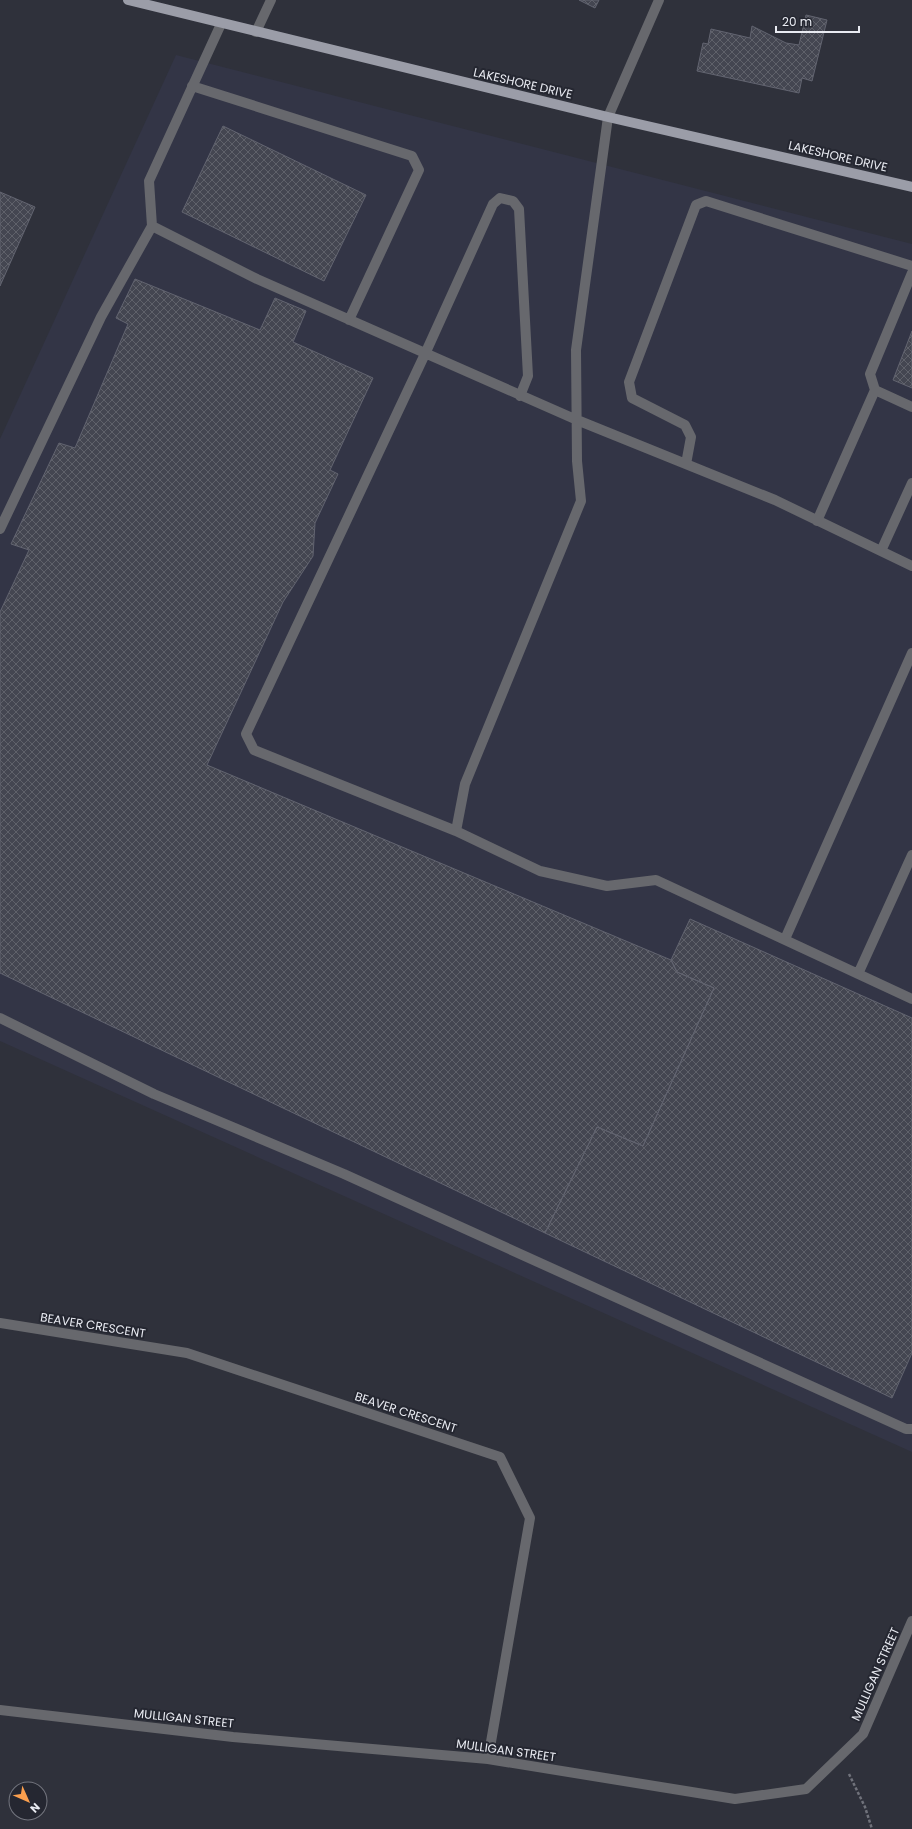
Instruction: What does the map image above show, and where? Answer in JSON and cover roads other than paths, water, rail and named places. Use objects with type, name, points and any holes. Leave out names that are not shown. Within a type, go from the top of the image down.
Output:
[{"type":"main road","name":"LAKESHORE DRIVE","points":[[128,0],[221,24],[608,117],[912,187]]},
{"type":"street","points":[[256,32],[271,0]]},
{"type":"street","points":[[456,831],[465,784],[581,501],[577,461],[576,350],[608,117],[659,0]]},
{"type":"street","points":[[0,529],[101,317],[152,226],[149,181],[221,24]]},
{"type":"street","points":[[192,86],[412,156],[419,170],[350,320]]},
{"type":"street","points":[[520,396],[528,376],[519,209],[513,201],[500,198],[493,204],[425,354],[246,734],[254,750],[456,831],[540,871],[607,886],[656,880],[912,999]]},
{"type":"street","points":[[686,464],[691,437],[685,425],[632,398],[629,382],[696,205],[706,201],[912,266]]},
{"type":"street","points":[[152,226],[257,279],[520,396],[775,500],[912,566]]},
{"type":"street","points":[[817,521],[875,390],[870,374],[912,273]]},
{"type":"street","points":[[875,390],[912,407]]},
{"type":"street","points":[[881,551],[912,483]]},
{"type":"street","points":[[785,939],[912,653]]},
{"type":"street","points":[[858,974],[912,855]]},
{"type":"street","points":[[0,1018],[154,1094],[344,1174],[906,1429],[912,1429]]},
{"type":"street","name":"BEAVER CRESCENT","points":[[0,1323],[187,1353],[500,1457],[530,1518],[488,1759]]},
{"type":"street","name":"MULLIGAN STREET","points":[[0,1710],[233,1737],[488,1759],[735,1799],[806,1789],[840,1757],[863,1734],[912,1622]]}]
